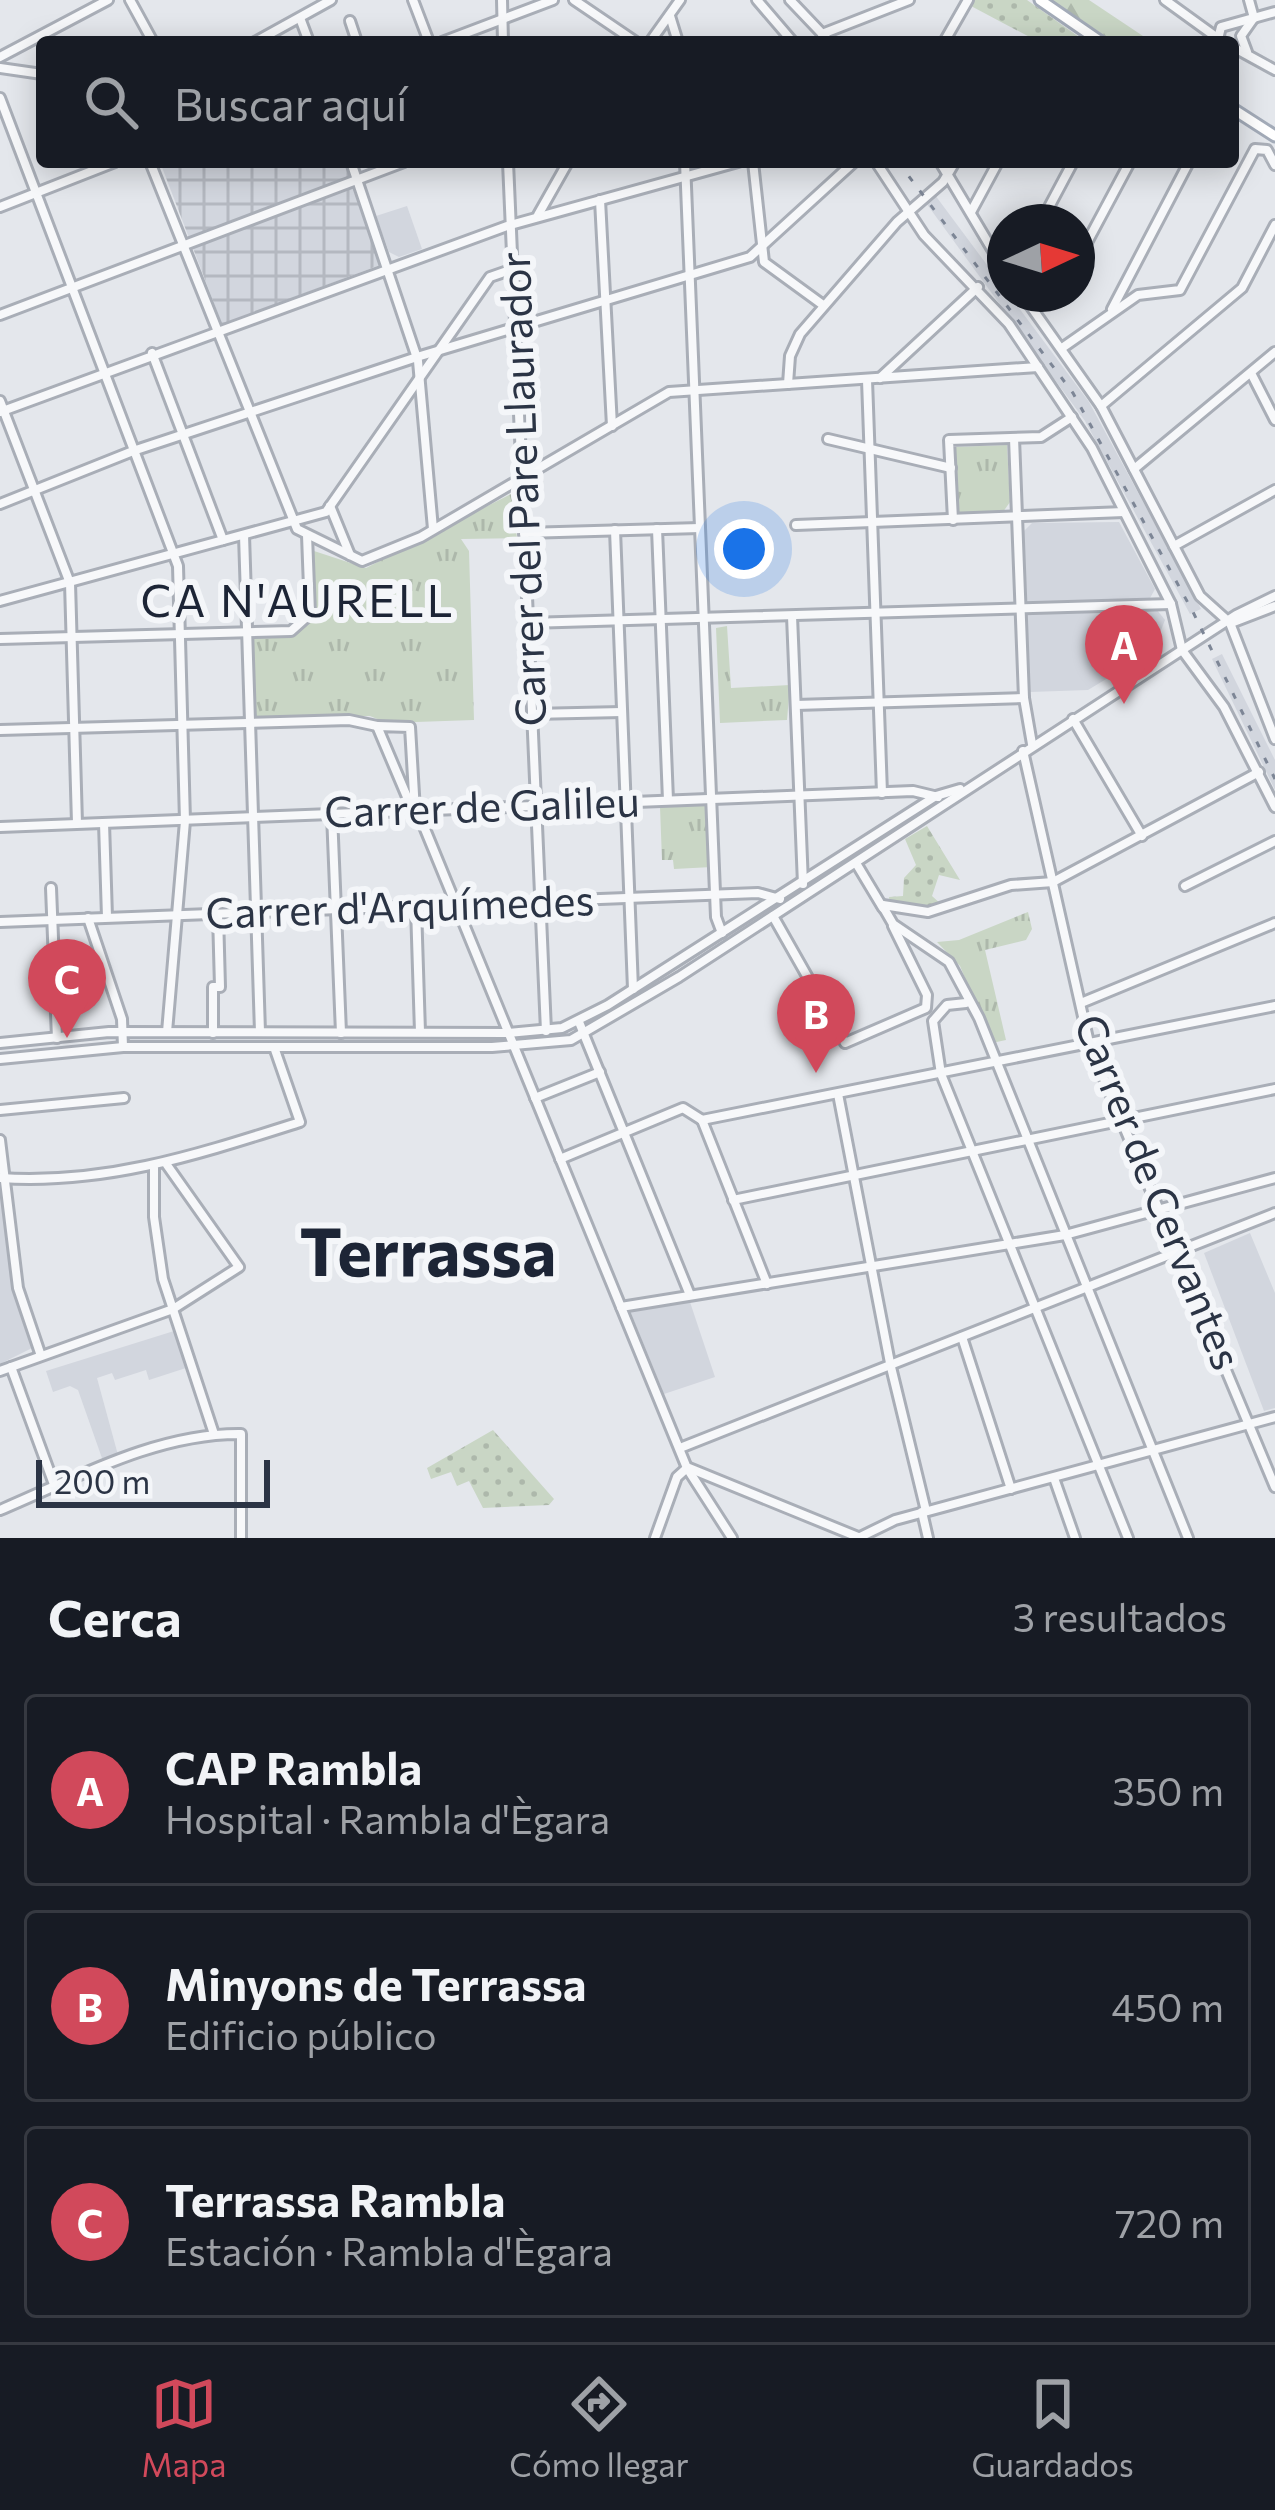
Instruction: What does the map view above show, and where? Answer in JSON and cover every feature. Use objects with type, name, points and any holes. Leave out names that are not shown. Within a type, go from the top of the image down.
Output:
[{"type":"main road","points":[[1040,0],[1092,36]]},
{"type":"main road","points":[[1239,113],[1275,136]]},
{"type":"street","points":[[40,36],[108,0]]},
{"type":"street","points":[[130,0],[150,36]]},
{"type":"street","points":[[266,36],[331,0]]},
{"type":"street","points":[[413,0],[427,36]]},
{"type":"street","points":[[502,0],[503,36]]},
{"type":"street","points":[[467,36],[553,0]]},
{"type":"street","points":[[574,0],[627,36]]},
{"type":"street","points":[[655,36],[680,0]]},
{"type":"street","points":[[758,0],[788,36]]},
{"type":"street","points":[[790,0],[822,34],[885,4],[909,0]]},
{"type":"street","points":[[947,36],[968,0]]},
{"type":"street","points":[[1165,0],[1222,36]]},
{"type":"street","points":[[1249,0],[1254,18]]},
{"type":"street","points":[[1227,36],[1221,27],[1275,12]]},
{"type":"street","points":[[670,16],[677,36]]},
{"type":"street","points":[[300,18],[307,36]]},
{"type":"street","points":[[1235,36],[1254,18]]},
{"type":"street","points":[[350,21],[356,36]]},
{"type":"street","points":[[0,57],[36,38]]},
{"type":"street","points":[[1239,48],[1275,70]]},
{"type":"street","points":[[0,68],[36,73]]},
{"type":"street","points":[[0,98],[178,566],[185,821],[166,1033]]},
{"type":"street","points":[[1062,348],[1138,295],[1180,290],[1260,147],[1275,165]]},
{"type":"street","points":[[0,207],[101,168]]},
{"type":"street","points":[[153,168],[293,522],[307,535],[351,557],[371,559],[433,529],[669,392],[1038,367]]},
{"type":"street","points":[[353,168],[422,378],[433,529]]},
{"type":"street","points":[[0,315],[387,168]]},
{"type":"street","name":"Carrer del Pare Llaurador","points":[[508,168],[546,1031]]},
{"type":"street","points":[[537,216],[565,168]]},
{"type":"street","points":[[685,168],[711,798],[722,933]]},
{"type":"street","points":[[77,824],[70,583],[1,408],[537,216],[716,168]]},
{"type":"street","points":[[753,168],[764,262],[823,305]]},
{"type":"street","points":[[0,504],[133,451],[417,357],[750,257],[847,168]]},
{"type":"street","points":[[880,168],[908,213],[978,286],[1072,417],[1171,604],[1182,650],[1224,707],[1275,807]]},
{"type":"street","points":[[945,168],[987,240]]},
{"type":"street","points":[[788,384],[794,344],[823,305],[952,168]]},
{"type":"street","points":[[971,212],[995,168]]},
{"type":"street","points":[[1051,204],[1070,168]]},
{"type":"street","points":[[1095,227],[1127,168]]},
{"type":"street","points":[[1112,310],[1186,168]]},
{"type":"street","points":[[600,200],[612,426]]},
{"type":"street","points":[[1101,406],[1212,308],[1233,297],[1275,225]]},
{"type":"street","points":[[0,601],[293,522],[330,506],[490,277],[513,269]]},
{"type":"street","points":[[879,379],[978,286]]},
{"type":"street","points":[[1036,312],[1101,406],[1200,596],[1230,623],[1275,739]]},
{"type":"street","points":[[1134,470],[1275,352]]},
{"type":"street","points":[[152,353],[223,540]]},
{"type":"street","points":[[899,363],[909,377]]},
{"type":"street","points":[[1251,373],[1275,420]]},
{"type":"street","points":[[867,380],[882,793]]},
{"type":"street","points":[[953,520],[949,440],[1041,436],[1072,417]]},
{"type":"street","points":[[1014,438],[1024,698],[1032,744]]},
{"type":"street","points":[[828,439],[870,453],[951,468]]},
{"type":"street","points":[[1174,546],[1275,490]]},
{"type":"street","points":[[330,506],[351,557]]},
{"type":"street","points":[[796,524],[1124,512]]},
{"type":"street","points":[[524,533],[700,528]]},
{"type":"street","points":[[657,529],[668,800]]},
{"type":"street","points":[[615,530],[633,988]]},
{"type":"street","points":[[244,535],[260,1032]]},
{"type":"street","points":[[0,639],[291,631],[310,614],[307,535]]},
{"type":"street","points":[[0,1059],[123,1047],[559,1044],[583,1035],[932,814],[1032,744],[1275,596]]},
{"type":"street","points":[[529,623],[1171,604]]},
{"type":"street","points":[[1230,623],[1275,606]]},
{"type":"street","points":[[792,616],[801,897]]},
{"type":"street","points":[[796,706],[1024,698]]},
{"type":"street","points":[[532,714],[622,712]]},
{"type":"street","points":[[1073,719],[1142,836]]},
{"type":"street","points":[[0,730],[360,720],[410,727],[415,811]]},
{"type":"street","points":[[377,726],[687,1468],[731,1538]]},
{"type":"street","name":"Carrer de Cervantes","points":[[1023,751],[1089,1043],[1275,1487]]},
{"type":"street","points":[[882,905],[928,913],[1011,885],[1053,883],[1258,772]]},
{"type":"street","name":"Carrer de Galileu","points":[[0,827],[913,790],[936,796],[962,789]]},
{"type":"street","points":[[932,814],[936,796]]},
{"type":"street","points":[[0,1042],[122,1032],[546,1031],[579,1022],[936,796]]},
{"type":"street","points":[[332,814],[341,1033]]},
{"type":"street","points":[[104,823],[107,917]]},
{"type":"street","points":[[1185,886],[1275,841]]},
{"type":"street","points":[[856,862],[893,924],[949,962],[966,1003],[979,1018],[992,1063],[1188,1538]]},
{"type":"street","points":[[51,888],[58,1038]]},
{"type":"street","name":"Carrer d'Arquímedes","points":[[0,922],[716,895],[801,897]]},
{"type":"street","points":[[773,916],[845,1043],[923,1011],[926,995],[882,905]]},
{"type":"street","points":[[416,907],[420,1033]]},
{"type":"street","points":[[213,1033],[213,986],[220,987],[218,914]]},
{"type":"street","points":[[88,918],[123,1047]]},
{"type":"street","points":[[1081,1003],[1275,923]]},
{"type":"street","points":[[966,1003],[947,1005],[933,1021],[941,1074],[1128,1538]]},
{"type":"street","points":[[703,1120],[1275,1006]]},
{"type":"street","points":[[579,1022],[690,1295]]},
{"type":"street","points":[[2,1178],[56,1181],[154,1168],[300,1122],[274,1047]]},
{"type":"street","points":[[535,1098],[600,1072]]},
{"type":"street","points":[[733,1200],[1275,1089]]},
{"type":"street","points":[[838,1094],[928,1538]]},
{"type":"street","points":[[0,1109],[124,1098]]},
{"type":"street","points":[[560,1159],[683,1108],[703,1120],[767,1284]]},
{"type":"street","points":[[0,1140],[18,1288],[40,1354]]},
{"type":"street","points":[[55,1487],[6,1369],[171,1310],[239,1267],[166,1165]]},
{"type":"street","points":[[154,1168],[154,1217],[171,1310],[214,1433]]},
{"type":"street","points":[[621,1307],[1065,1234],[1275,1178]]},
{"type":"street","points":[[680,1448],[1275,1213]]},
{"type":"street","points":[[962,1337],[1011,1489]]},
{"type":"street","points":[[687,1468],[716,1484],[858,1538],[924,1512],[1275,1418]]},
{"type":"street","points":[[0,1510],[142,1451],[214,1433],[241,1434],[241,1538]]},
{"type":"street","points":[[655,1538],[677,1477],[687,1468]]},
{"type":"street","points":[[1054,1478],[1075,1538]]},
{"type":"shaded area","points":[[162,168],[347,168],[380,265],[222,324]]},
{"type":"shaded area","points":[[935,195],[987,265],[987,287],[926,203]]},
{"type":"shaded area","points":[[407,206],[422,249],[399,257],[389,252],[376,216]]},
{"type":"shaded area","points":[[1006,312],[1022,312],[1089,402],[1201,609],[1190,614],[1085,421]]},
{"type":"shaded area","points":[[1119,522],[1155,589],[1149,600],[1027,602],[1023,532],[1032,523]]},
{"type":"shaded area","points":[[1157,610],[1165,620],[1154,648],[1131,664],[1088,690],[1030,692],[1027,614]]},
{"type":"shaded area","points":[[1222,654],[1275,760],[1275,790],[1212,659]]},
{"type":"shaded area","points":[[0,1192],[13,1289],[34,1347],[0,1364]]},
{"type":"shaded area","points":[[1250,1233],[1275,1293],[1275,1408],[1264,1411],[1204,1253]]},
{"type":"shaded area","points":[[690,1302],[715,1377],[664,1394],[630,1311]]},
{"type":"shaded area","points":[[174,1331],[186,1368],[149,1380],[146,1370],[115,1380],[112,1373],[97,1378],[118,1455],[103,1461],[78,1390],[70,1386],[53,1392],[46,1371]]},
{"type":"green space","points":[[975,0],[1027,0],[1078,36],[1028,36],[971,6]]},
{"type":"green space","points":[[1052,0],[1089,0],[1143,36],[1105,36]]},
{"type":"green space","points":[[1007,445],[1010,502],[1003,512],[958,515],[954,447]]},
{"type":"green space","points":[[511,494],[517,538],[461,539],[469,551],[474,720],[387,723],[370,716],[256,716],[253,638],[291,638],[317,615],[311,550],[366,568]]},
{"type":"green space","points":[[727,626],[731,688],[790,685],[787,720],[720,723],[716,628]]},
{"type":"green space","points":[[709,804],[712,867],[674,869],[673,860],[662,860],[660,807]]},
{"type":"green space","points":[[927,826],[960,880],[939,875],[932,896],[942,905],[890,905],[889,897],[903,896],[904,878],[916,865],[905,839]]},
{"type":"green space","points":[[1028,912],[1032,929],[1026,940],[985,950],[1006,1040],[992,1043],[960,966],[937,942],[959,940]]},
{"type":"green space","points":[[493,1430],[554,1499],[549,1505],[483,1508],[469,1481],[457,1486],[451,1472],[431,1479],[427,1468]]},
{"type":"railway","points":[[903,168],[1073,393],[1193,612],[1275,779]]},
{"type":"place","name":"CAP Rambla","points":[[1124,704]]},
{"type":"place","name":"Terrassa Rambla","points":[[67,1038]]},
{"type":"place","name":"Minyons de Terrassa","points":[[816,1073]]},
{"type":"district","name":"CA N'AURELL","points":[[298,601]]},
{"type":"district","name":"Terrassa","points":[[428,1253]]}]
